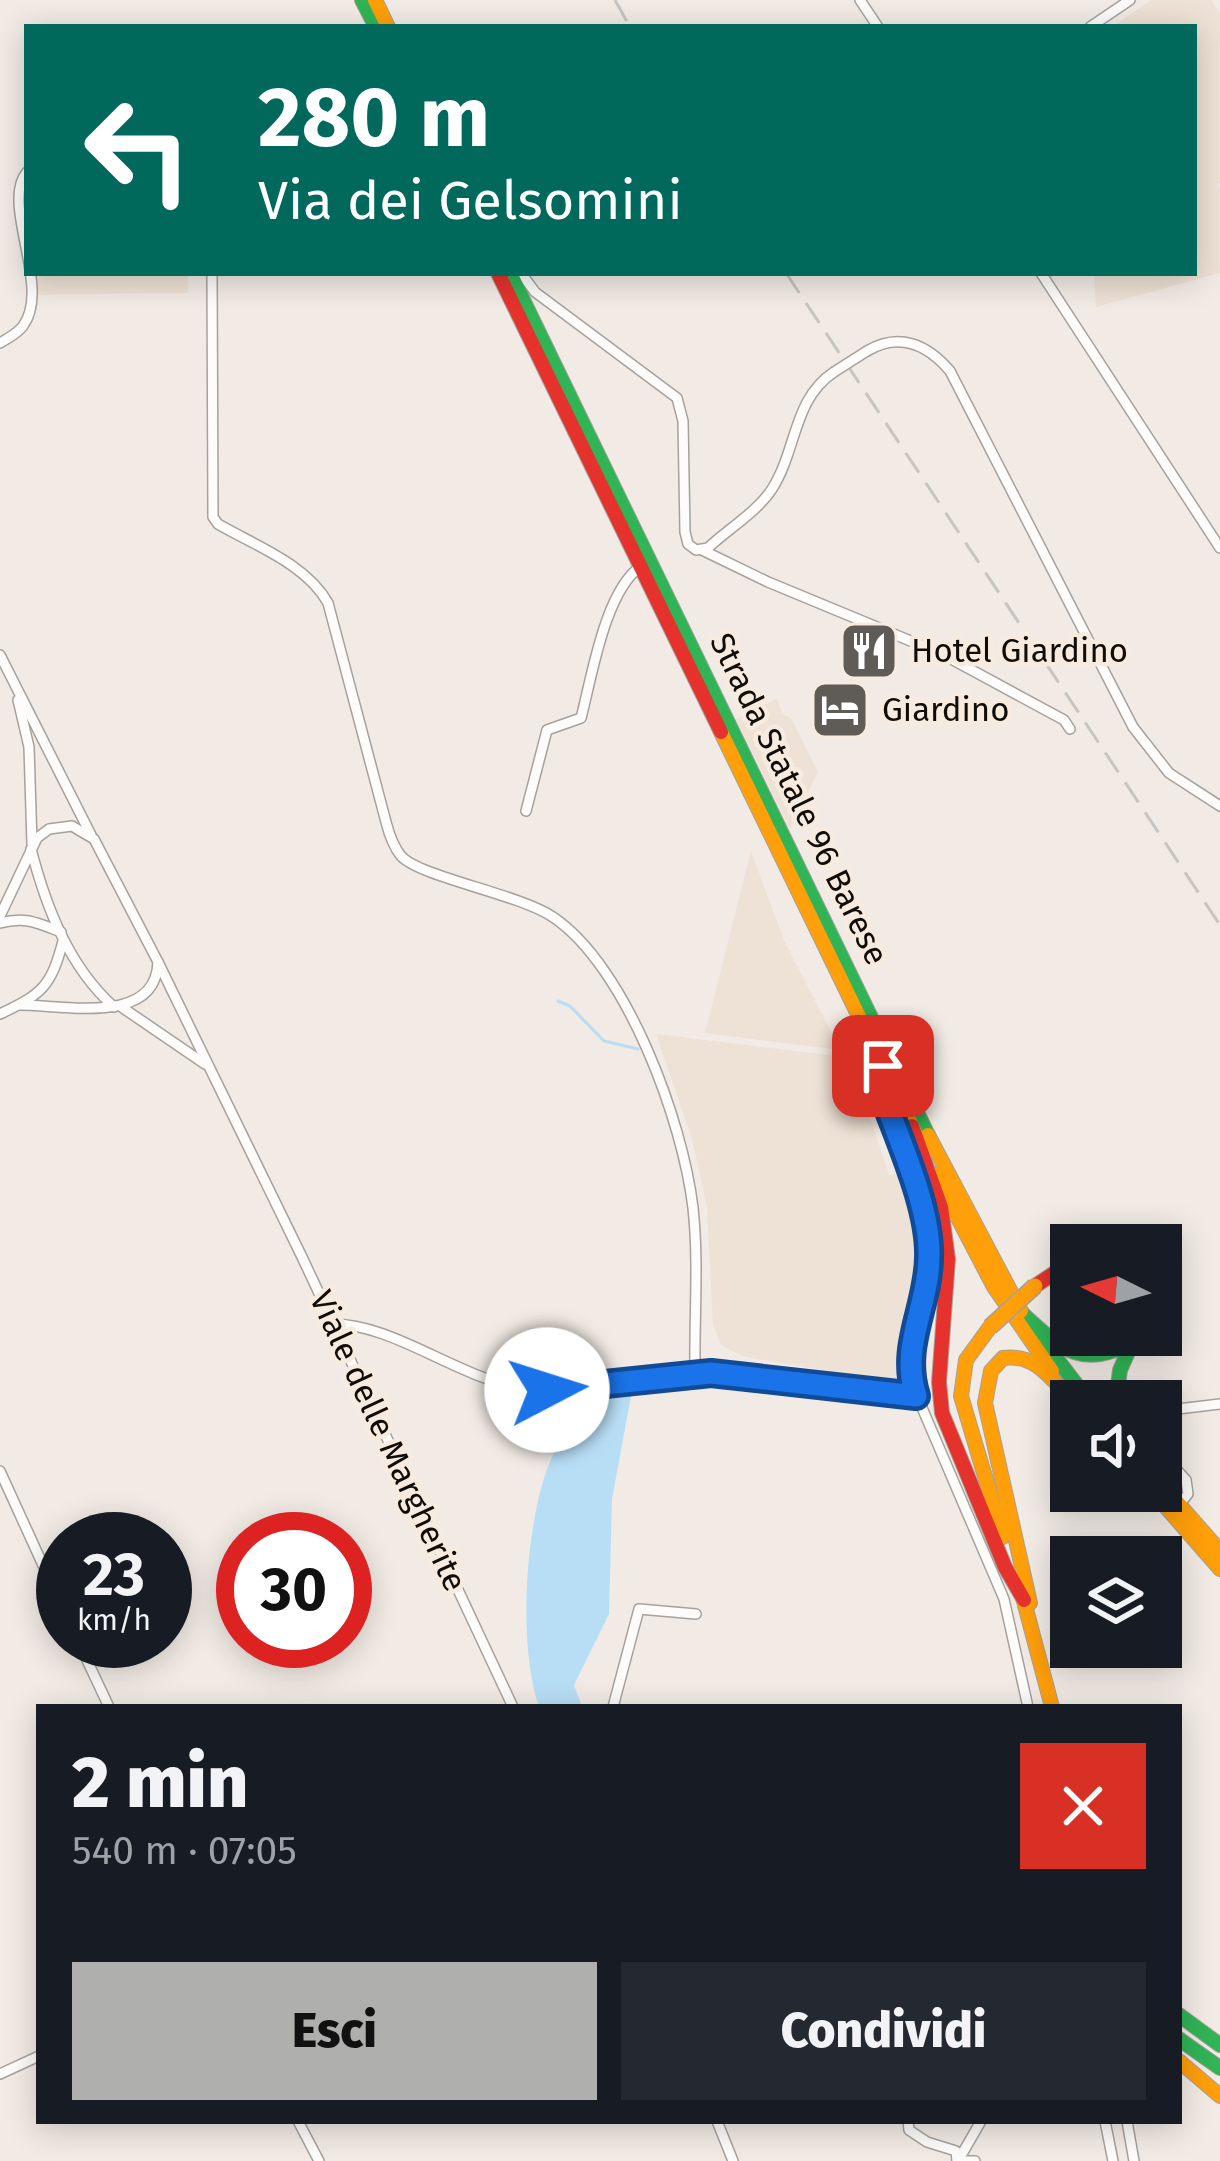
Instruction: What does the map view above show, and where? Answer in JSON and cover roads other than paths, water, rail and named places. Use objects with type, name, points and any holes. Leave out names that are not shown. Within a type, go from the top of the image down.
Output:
[{"type":"main road","points":[[362,0],[373,24]]},
{"type":"main road","name":"Strada Statale 96 Barese","points":[[499,276],[912,1126],[994,1287],[1059,1380]]},
{"type":"main road","name":"Strada Statale 96 Barese","points":[[518,276],[521,294],[948,1175],[1024,1315],[1073,1380]]},
{"type":"main road","points":[[912,1126],[941,1207],[948,1259],[939,1382],[942,1413],[1005,1567],[1024,1600]]},
{"type":"main road","points":[[1050,1276],[990,1327],[966,1360],[962,1404],[1033,1630],[1051,1704]]},
{"type":"main road","points":[[1024,1315],[1050,1337]]},
{"type":"main road","points":[[1033,1630],[1026,1574],[987,1415],[987,1380],[996,1363],[1010,1355],[1023,1355],[1037,1363],[1054,1380]]},
{"type":"main road","points":[[1182,1508],[1220,1551]]},
{"type":"main road","points":[[1170,1512],[1220,1569]]},
{"type":"main road","points":[[1182,2017],[1220,2045]]},
{"type":"main road","points":[[1182,2041],[1220,2068]]},
{"type":"main road","points":[[1182,2064],[1220,2096]]},
{"type":"street","points":[[1094,24],[1130,0]]},
{"type":"street","points":[[24,175],[16,183],[14,204],[24,260]]},
{"type":"street","points":[[4,341],[18,332],[29,314],[27,276]]},
{"type":"street","points":[[212,276],[213,517],[299,571],[321,591],[334,620],[386,823],[402,856],[414,865],[549,914],[574,933],[613,983],[649,1050],[691,1193],[696,1249],[695,1373]]},
{"type":"street","points":[[521,276],[535,292],[677,398],[683,421],[686,540],[690,547],[942,654],[1064,720],[1070,729]]},
{"type":"street","points":[[1043,276],[1220,548]]},
{"type":"street","points":[[703,550],[773,487],[806,399],[834,371],[890,341],[911,342],[932,352],[950,371],[1133,727],[1169,773],[1220,806]]},
{"type":"street","points":[[526,811],[547,730],[580,718],[609,617],[627,576],[641,566]]},
{"type":"street","points":[[0,656],[11,678],[29,747],[32,847],[62,936],[92,986],[209,1068]]},
{"type":"street","name":"Viale delle Margherite","points":[[11,678],[158,962],[512,1704]]},
{"type":"street","points":[[0,920],[32,847],[50,829],[72,826],[94,839]]},
{"type":"street","points":[[0,920],[35,920],[62,936]]},
{"type":"street","points":[[0,1014],[51,981],[62,936]]},
{"type":"street","points":[[20,1005],[133,1003],[149,993],[158,962]]},
{"type":"street","points":[[883,1066],[876,1069],[877,1078],[921,1208],[929,1259],[910,1345],[916,1396],[1004,1599],[1027,1704]]},
{"type":"street","points":[[332,1324],[360,1325],[440,1362],[520,1388],[580,1388],[695,1373],[916,1396]]},
{"type":"street","points":[[1182,1409],[1220,1404]]},
{"type":"street","points":[[0,1472],[36,1550]]},
{"type":"street","points":[[614,1704],[639,1610],[696,1614]]},
{"type":"street","points":[[91,1668],[108,1704]]},
{"type":"street","points":[[0,2074],[36,2057]]},
{"type":"street","points":[[300,2124],[319,2161]]},
{"type":"street","points":[[718,2124],[733,2161]]},
{"type":"street","points":[[908,2124],[909,2130],[927,2142],[956,2151],[959,2161]]},
{"type":"street","points":[[959,2161],[979,2124]]},
{"type":"street","points":[[1106,2124],[1113,2161]]},
{"type":"street","points":[[1127,2124],[1134,2161]]},
{"type":"street","points":[[959,2161],[975,2161]]},
{"type":"water","points":[[632,1391],[612,1499],[609,1614],[574,1685],[581,1704],[538,1704],[526,1622],[533,1526],[546,1472],[586,1396]]},
{"type":"waterway","points":[[558,1001],[570,1006],[604,1041],[638,1049]]},
{"type":"railway","points":[[615,0],[628,24]]},
{"type":"railway","points":[[788,276],[1220,925]]},
{"type":"place","name":"Hotel Giardino","points":[[869,651]]},
{"type":"place","name":"Giardino","points":[[840,710]]}]
